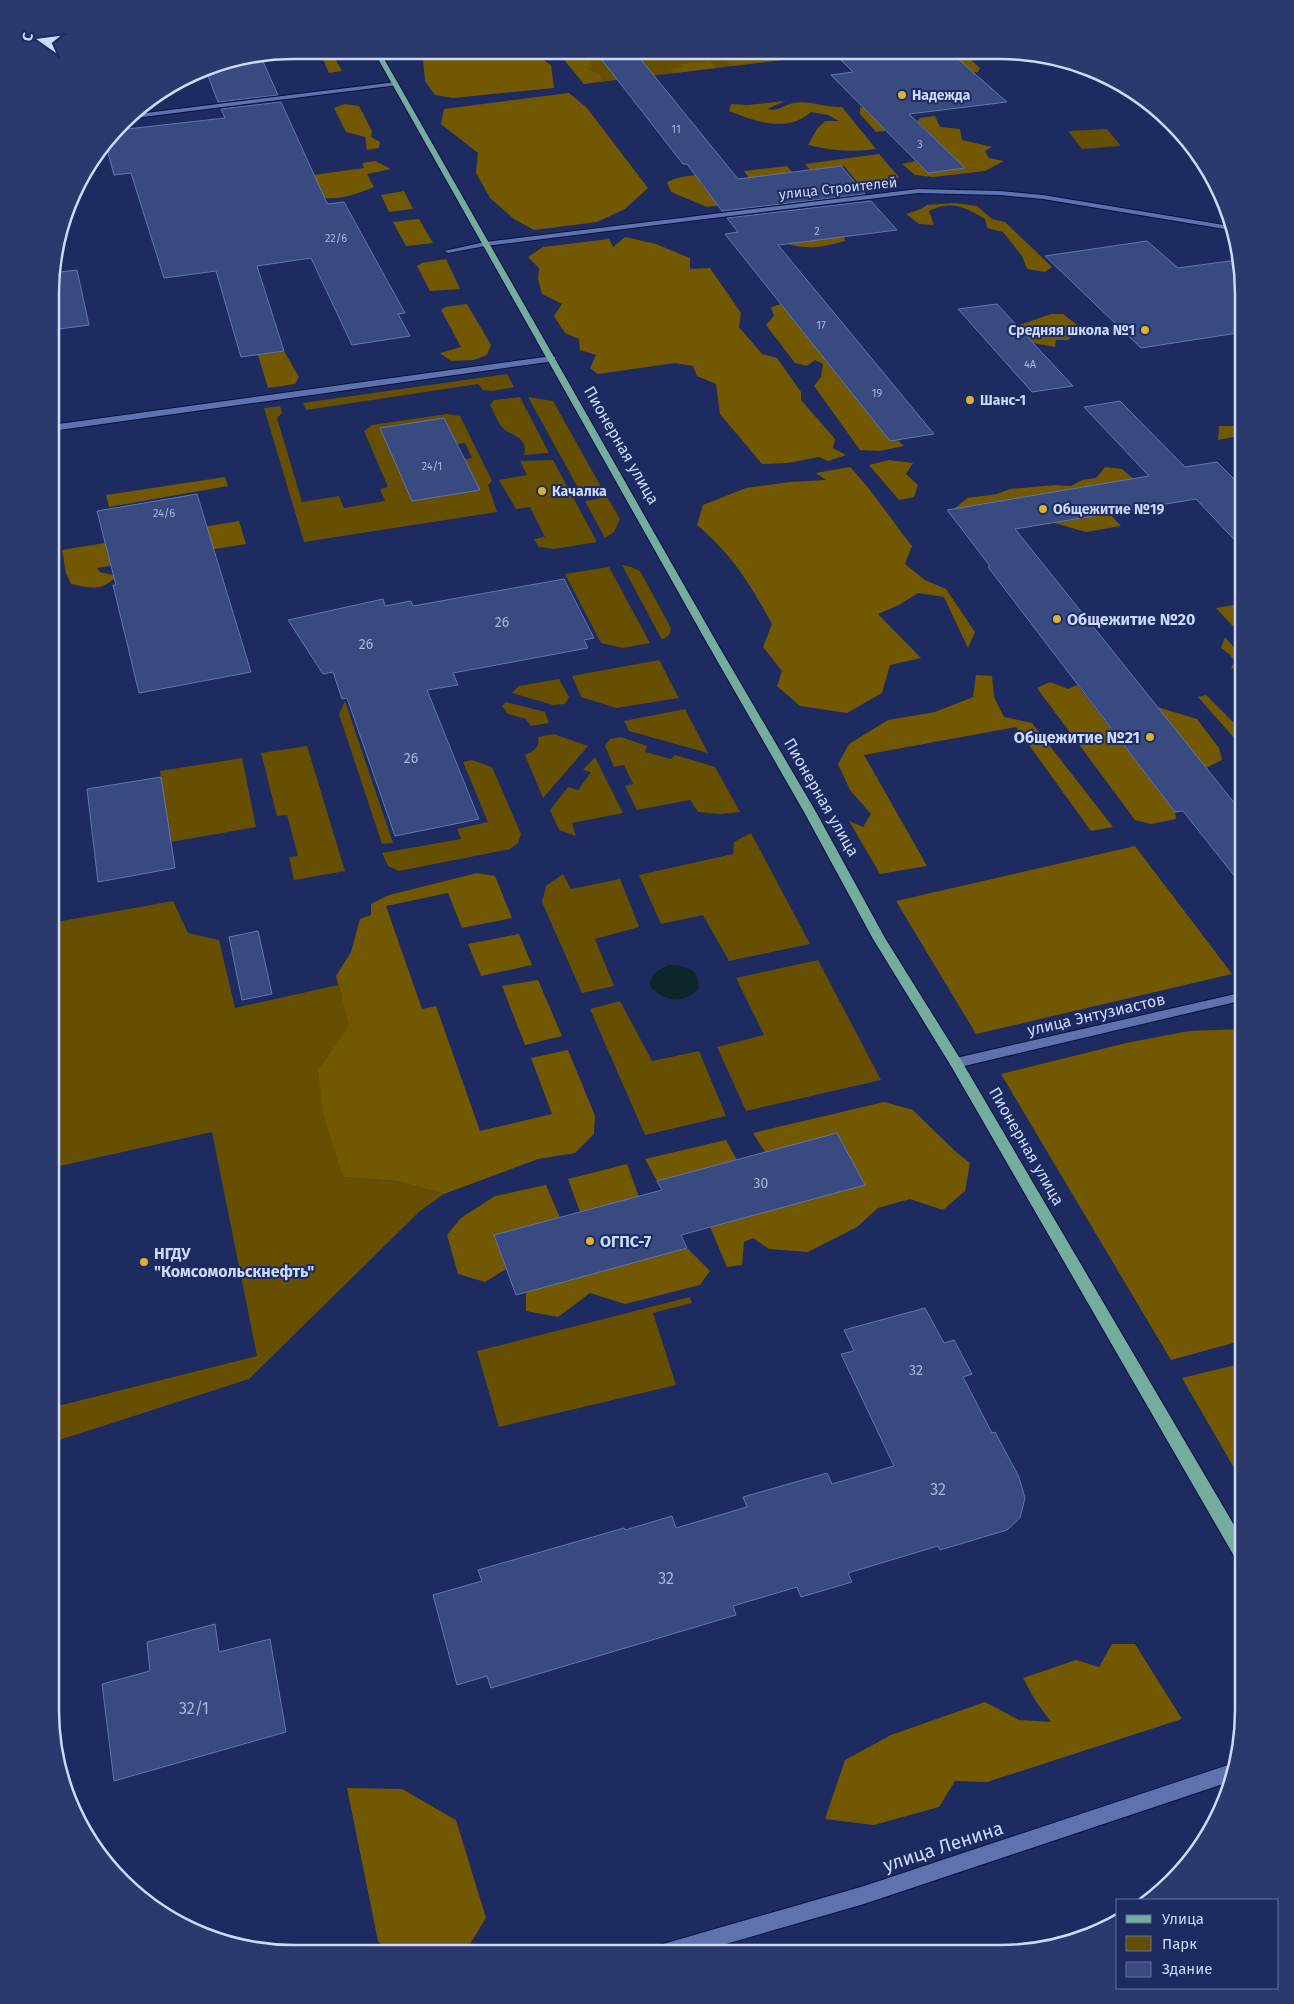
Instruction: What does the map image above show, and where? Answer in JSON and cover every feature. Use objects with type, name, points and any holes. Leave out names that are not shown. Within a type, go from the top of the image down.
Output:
[{"type":"main road","name":"Пионерная улица","points":[[381,59],[712,643],[810,812],[879,939],[956,1063],[1235,1543]]},
{"type":"street","points":[[141,115],[396,84]]},
{"type":"street","name":"улица Строителей","points":[[448,251],[485,244],[792,205],[926,191],[1000,193],[1043,197],[1225,227]]},
{"type":"street","points":[[59,427],[552,359]]},
{"type":"street","name":"улица Энтузиастов","points":[[956,1063],[1235,998]]},
{"type":"street","name":"улица Ленина","points":[[691,1945],[864,1895],[1226,1775]]},
{"type":"green space","points":[[564,59],[791,59],[584,84]]},
{"type":"green space","points":[[1107,129],[1121,146],[1082,149],[1068,131]]},
{"type":"green space","points":[[507,374],[514,387],[493,391],[483,390],[478,384],[306,410],[303,403]]},
{"type":"green space","points":[[520,397],[549,453],[524,455],[524,444],[502,427],[490,405],[494,400]]},
{"type":"green space","points":[[528,397],[553,401],[604,492],[582,495]]},
{"type":"green space","points":[[280,406],[282,413],[277,418],[302,502],[339,496],[344,508],[385,501],[380,489],[388,487],[364,431],[372,425],[447,414],[460,416],[492,481],[488,485],[497,512],[304,542],[264,408]],"holes":[[[444,418],[457,444],[465,443],[472,458],[465,459],[480,490],[412,501],[380,428]]]},
{"type":"green space","points":[[553,460],[597,542],[554,549],[539,547],[534,539],[545,537],[530,507],[516,509],[499,480],[527,475],[520,461]]},
{"type":"green space","points":[[607,497],[620,519],[614,532],[605,538],[585,501]]},
{"type":"green space","points":[[622,565],[640,571],[671,628],[669,635],[662,640]]},
{"type":"green space","points":[[609,567],[650,643],[623,648],[601,643],[565,574]]},
{"type":"green space","points":[[659,660],[679,698],[616,708],[581,697],[572,676]]},
{"type":"green space","points":[[559,679],[569,697],[565,704],[553,705],[512,693],[519,686]]},
{"type":"green space","points":[[345,701],[393,843],[382,844],[339,714]]},
{"type":"green space","points":[[506,702],[545,712],[549,723],[531,726],[526,719],[508,714],[502,706]]},
{"type":"green space","points":[[685,709],[708,753],[629,731],[624,721]]},
{"type":"green space","points":[[554,734],[588,746],[543,798],[525,755],[536,749],[538,737]]},
{"type":"green space","points":[[621,737],[647,746],[645,752],[671,759],[675,755],[715,767],[740,812],[719,814],[698,812],[690,800],[637,810],[625,786],[633,784],[624,765],[614,767],[605,746],[610,739]]},
{"type":"green space","points":[[307,746],[345,871],[294,880],[289,857],[298,856],[287,815],[277,816],[261,753]]},
{"type":"green space","points":[[595,757],[623,813],[572,823],[576,836],[559,830],[550,810],[568,787],[578,790],[591,772],[583,770]]},
{"type":"green space","points":[[242,758],[256,827],[171,842],[160,771]]},
{"type":"green space","points":[[472,760],[492,767],[521,834],[518,843],[510,849],[399,871],[388,866],[382,853],[461,839],[457,829],[488,822],[463,762]]},
{"type":"green space","points":[[751,833],[810,944],[729,961],[703,915],[661,924],[639,875],[733,854],[734,842]]},
{"type":"green space","points":[[563,874],[571,889],[620,879],[639,927],[595,939],[614,986],[582,993],[542,902],[546,886]]},
{"type":"green space","points":[[173,901],[188,933],[219,940],[235,1008],[338,985],[350,1026],[318,1070],[343,1177],[397,1181],[444,1194],[420,1211],[249,1379],[59,1440],[59,1406],[257,1356],[212,1132],[59,1166],[59,922]]},
{"type":"green space","points":[[818,960],[881,1080],[746,1111],[717,1047],[764,1035],[736,978]]},
{"type":"green space","points":[[620,1001],[652,1061],[699,1051],[726,1116],[645,1135],[590,1009]]},
{"type":"green space","points":[[690,1297],[692,1303],[653,1313],[676,1385],[499,1427],[477,1351]]},
{"type":"shaded area","points":[[323,59],[335,59],[342,71],[329,73]]},
{"type":"shaded area","points":[[423,59],[542,59],[551,65],[554,88],[453,98],[435,95],[425,81]]},
{"type":"shaded area","points":[[564,59],[620,59],[591,62],[591,67],[587,70],[599,73],[603,80],[584,84]]},
{"type":"shaded area","points":[[742,59],[780,60],[732,66],[725,61]]},
{"type":"shaded area","points":[[958,59],[970,59],[980,68],[978,72],[931,77],[968,68]]},
{"type":"shaded area","points":[[710,61],[716,68],[675,73],[669,69],[683,67],[681,64]]},
{"type":"shaded area","points":[[569,93],[587,108],[648,188],[625,209],[597,222],[534,230],[514,219],[490,198],[476,173],[478,153],[441,124],[444,109]]},
{"type":"shaded area","points":[[785,101],[767,109],[775,110],[800,102],[842,107],[876,149],[825,149],[808,145],[817,129],[825,121],[839,121],[828,115],[811,112],[792,122],[771,124],[729,111],[731,104],[747,105]]},
{"type":"shaded area","points":[[345,104],[359,106],[372,131],[371,137],[380,142],[379,148],[367,150],[365,137],[346,132],[334,108]]},
{"type":"shaded area","points":[[860,107],[873,111],[874,118],[886,131],[876,132],[860,114]]},
{"type":"shaded area","points":[[935,116],[940,127],[960,129],[962,140],[992,147],[985,151],[989,158],[1004,161],[985,171],[933,177],[915,175],[902,164],[915,161],[928,173],[965,168],[917,121],[920,118]]},
{"type":"shaded area","points":[[879,154],[899,177],[892,184],[840,190],[829,185],[857,182],[844,166],[810,170],[805,164]]},
{"type":"shaded area","points":[[375,161],[391,169],[367,174],[374,187],[345,197],[324,198],[314,196],[276,180],[364,168],[362,163]]},
{"type":"shaded area","points":[[787,166],[792,172],[749,178],[744,171]]},
{"type":"shaded area","points":[[731,173],[701,184],[713,199],[736,203],[707,207],[671,192],[667,182],[690,176]]},
{"type":"shaded area","points":[[404,191],[413,209],[389,212],[381,195]]},
{"type":"shaded area","points":[[956,203],[977,206],[992,219],[1005,222],[1052,267],[1045,272],[1027,269],[1022,256],[1003,232],[987,228],[985,219],[964,208],[945,206],[929,211],[934,225],[919,224],[906,214],[927,205]]},
{"type":"shaded area","points":[[419,219],[433,243],[406,246],[393,222]]},
{"type":"shaded area","points":[[844,236],[845,241],[823,246],[802,247],[788,244]]},
{"type":"shaded area","points":[[625,237],[656,244],[690,258],[690,269],[710,268],[741,313],[739,327],[762,354],[777,358],[801,392],[801,400],[835,439],[833,448],[846,455],[828,461],[819,457],[788,463],[762,464],[720,414],[716,384],[697,376],[693,366],[675,363],[598,374],[590,368],[596,355],[580,350],[579,339],[565,333],[554,316],[562,304],[542,294],[538,279],[539,268],[528,257],[543,247],[609,239],[613,247]]},
{"type":"shaded area","points":[[446,259],[460,289],[430,291],[417,266],[422,263]]},
{"type":"shaded area","points":[[467,304],[491,345],[487,355],[474,360],[451,361],[440,353],[461,347],[441,310],[445,307]]},
{"type":"shaded area","points":[[781,304],[890,441],[898,440],[904,446],[879,451],[860,450],[814,386],[821,377],[823,364],[815,360],[807,366],[795,363],[766,325],[774,316],[771,307]]},
{"type":"shaded area","points":[[1051,314],[1063,314],[1076,324],[1077,332],[1068,340],[1056,340],[1055,347],[1033,343],[1017,326]]},
{"type":"shaded area","points":[[284,351],[299,377],[295,384],[268,388],[258,355]]},
{"type":"shaded area","points":[[1219,426],[1235,426],[1235,437],[1218,440]]},
{"type":"shaded area","points":[[889,460],[913,463],[906,474],[918,485],[914,497],[899,500],[869,465]]},
{"type":"shaded area","points":[[850,467],[912,546],[905,564],[925,580],[946,589],[975,632],[968,648],[944,597],[918,593],[899,605],[878,614],[921,658],[890,665],[882,693],[847,713],[800,706],[777,686],[782,671],[763,647],[772,624],[739,570],[710,536],[697,525],[703,505],[746,488],[790,482],[826,480],[816,473]]},
{"type":"shaded area","points":[[1105,467],[1122,469],[1138,483],[1120,481],[954,509],[967,498],[997,494],[1010,489],[1055,485],[1071,486],[1082,480],[1096,478]]},
{"type":"shaded area","points":[[225,477],[228,486],[109,507],[106,495]]},
{"type":"shaded area","points":[[1109,513],[1121,526],[1086,532],[1054,523]]},
{"type":"shaded area","points":[[239,521],[246,544],[97,568],[100,572],[117,576],[106,585],[95,588],[71,584],[66,573],[62,550]]},
{"type":"shaded area","points":[[1235,605],[1235,628],[1216,608]]},
{"type":"shaded area","points":[[1225,637],[1235,649],[1235,661],[1229,654],[1221,648]]},
{"type":"shaded area","points":[[1235,661],[1235,669],[1231,668]]},
{"type":"shaded area","points":[[976,675],[992,676],[994,697],[1004,717],[1032,723],[1113,827],[1091,831],[1016,727],[864,755],[927,866],[880,874],[849,821],[863,827],[871,814],[850,790],[838,764],[849,744],[888,720],[935,712],[973,697]]},
{"type":"shaded area","points":[[1050,682],[1068,689],[1077,685],[1175,812],[1176,819],[1151,824],[1135,820],[1037,688]]},
{"type":"shaded area","points":[[1206,695],[1233,722],[1235,722],[1235,739],[1198,697]]},
{"type":"shaded area","points":[[1157,707],[1197,719],[1219,748],[1222,760],[1206,768]]},
{"type":"shaded area","points":[[1135,846],[1232,974],[976,1034],[896,901]]},
{"type":"shaded area","points":[[477,873],[495,876],[512,918],[462,928],[448,893],[386,906],[422,1009],[436,1006],[480,1131],[552,1114],[531,1058],[568,1050],[595,1116],[594,1134],[575,1153],[538,1159],[444,1194],[397,1181],[343,1177],[323,1114],[318,1070],[349,1026],[336,976],[351,952],[360,919],[371,915],[371,904],[389,895]]},
{"type":"shaded area","points":[[519,934],[532,965],[481,976],[468,944]]},
{"type":"shaded area","points":[[669,965],[686,967],[694,972],[697,976],[699,988],[681,999],[668,998],[656,992],[650,986],[652,978],[658,970]]},
{"type":"shaded area","points":[[538,980],[562,1036],[525,1045],[502,986]]},
{"type":"shaded area","points":[[1235,1029],[1235,1342],[1171,1360],[1001,1074],[1126,1043],[1189,1031]]},
{"type":"shaded area","points":[[884,1102],[913,1110],[970,1163],[965,1191],[943,1210],[910,1199],[878,1208],[857,1227],[808,1252],[769,1249],[753,1238],[744,1242],[742,1265],[727,1267],[710,1227],[864,1185],[765,1152],[753,1133]]},
{"type":"shaded area","points":[[726,1140],[737,1160],[657,1181],[645,1159]]},
{"type":"shaded area","points":[[627,1164],[639,1197],[580,1212],[568,1179]]},
{"type":"shaded area","points":[[546,1185],[560,1218],[494,1235],[506,1269],[485,1282],[458,1274],[447,1235],[461,1218],[495,1196]]},
{"type":"shaded area","points":[[687,1248],[710,1271],[700,1285],[625,1304],[590,1293],[558,1317],[526,1311],[526,1292]]},
{"type":"shaded area","points":[[1235,1365],[1235,1469],[1182,1378]]},
{"type":"shaded area","points":[[1112,1644],[1135,1644],[1182,1719],[987,1782],[955,1781],[939,1807],[874,1825],[825,1819],[845,1760],[891,1735],[985,1702],[1019,1720],[1051,1722],[1035,1700],[1023,1678],[1076,1660],[1099,1667]]},
{"type":"shaded area","points":[[347,1788],[402,1789],[456,1820],[486,1918],[470,1944],[467,1945],[382,1945],[378,1941]]},
{"type":"building","points":[[601,59],[640,59],[738,179],[841,166],[865,194],[722,211],[687,164],[683,164]]},
{"type":"building","points":[[840,59],[958,59],[1007,102],[909,114],[965,168],[928,173],[831,75],[853,72]]},
{"type":"building","points":[[263,61],[278,95],[218,102],[208,75],[248,63]]},
{"type":"building","points":[[281,102],[326,201],[328,204],[344,202],[405,313],[398,314],[410,336],[352,345],[311,258],[257,266],[284,351],[241,357],[216,271],[164,278],[131,173],[114,175],[107,150],[127,129],[225,118],[221,109]]},
{"type":"building","points":[[871,201],[897,230],[778,245],[934,434],[890,441],[725,234],[738,232],[727,218]]},
{"type":"building","points":[[1147,241],[1178,268],[1233,261],[1235,279],[1235,333],[1141,348],[1045,256]]},
{"type":"building","points":[[77,270],[89,325],[59,329],[60,272]]},
{"type":"building","points":[[997,304],[1073,386],[1032,392],[958,309]]},
{"type":"building","points":[[1120,401],[1185,467],[1217,462],[1235,480],[1235,540],[1196,499],[1015,529],[1235,804],[1235,877],[1183,811],[1175,812],[988,567],[990,566],[947,510],[1149,476],[1084,407]]},
{"type":"building","points":[[444,418],[480,490],[412,501],[380,428]]},
{"type":"building","points":[[197,494],[251,672],[139,693],[113,585],[116,585],[97,511]]},
{"type":"building","points":[[564,579],[594,638],[584,640],[588,648],[453,673],[458,685],[427,690],[479,819],[395,836],[347,698],[342,699],[333,672],[323,674],[288,620],[383,599],[385,606],[411,601],[413,606]]},
{"type":"building","points":[[161,777],[175,868],[98,882],[87,789]]},
{"type":"building","points":[[258,931],[272,994],[242,1000],[229,937]]},
{"type":"building","points":[[837,1133],[865,1185],[681,1235],[687,1248],[516,1295],[494,1235],[662,1190],[657,1181]]},
{"type":"building","points":[[925,1308],[944,1343],[954,1340],[972,1374],[963,1377],[992,1433],[995,1432],[1019,1477],[1025,1498],[1020,1518],[1007,1530],[940,1550],[938,1546],[848,1573],[852,1582],[801,1597],[797,1587],[733,1606],[736,1615],[491,1688],[487,1676],[457,1685],[433,1595],[482,1581],[478,1570],[672,1516],[676,1528],[747,1507],[743,1497],[827,1473],[832,1484],[894,1466],[841,1354],[854,1351],[844,1330]]},
{"type":"building","points":[[215,1624],[219,1652],[270,1639],[286,1732],[114,1781],[102,1684],[150,1671],[147,1642]]},
{"type":"place","name":"Надежда","points":[[902,95]]},
{"type":"place","name":"Средняя школа №1","points":[[1145,330]]},
{"type":"place","name":"Шанс-1","points":[[970,400]]},
{"type":"place","name":"Качалка","points":[[542,491]]},
{"type":"place","name":"Общежитие №19","points":[[1043,509]]},
{"type":"place","name":"Общежитие №20","points":[[1057,619]]},
{"type":"place","name":"Общежитие №21","points":[[1150,737]]},
{"type":"place","name":"ОГПС-7","points":[[590,1241]]},
{"type":"place","name":"НГДУ \"Комсомольскнефть\"","points":[[144,1262]]}]
